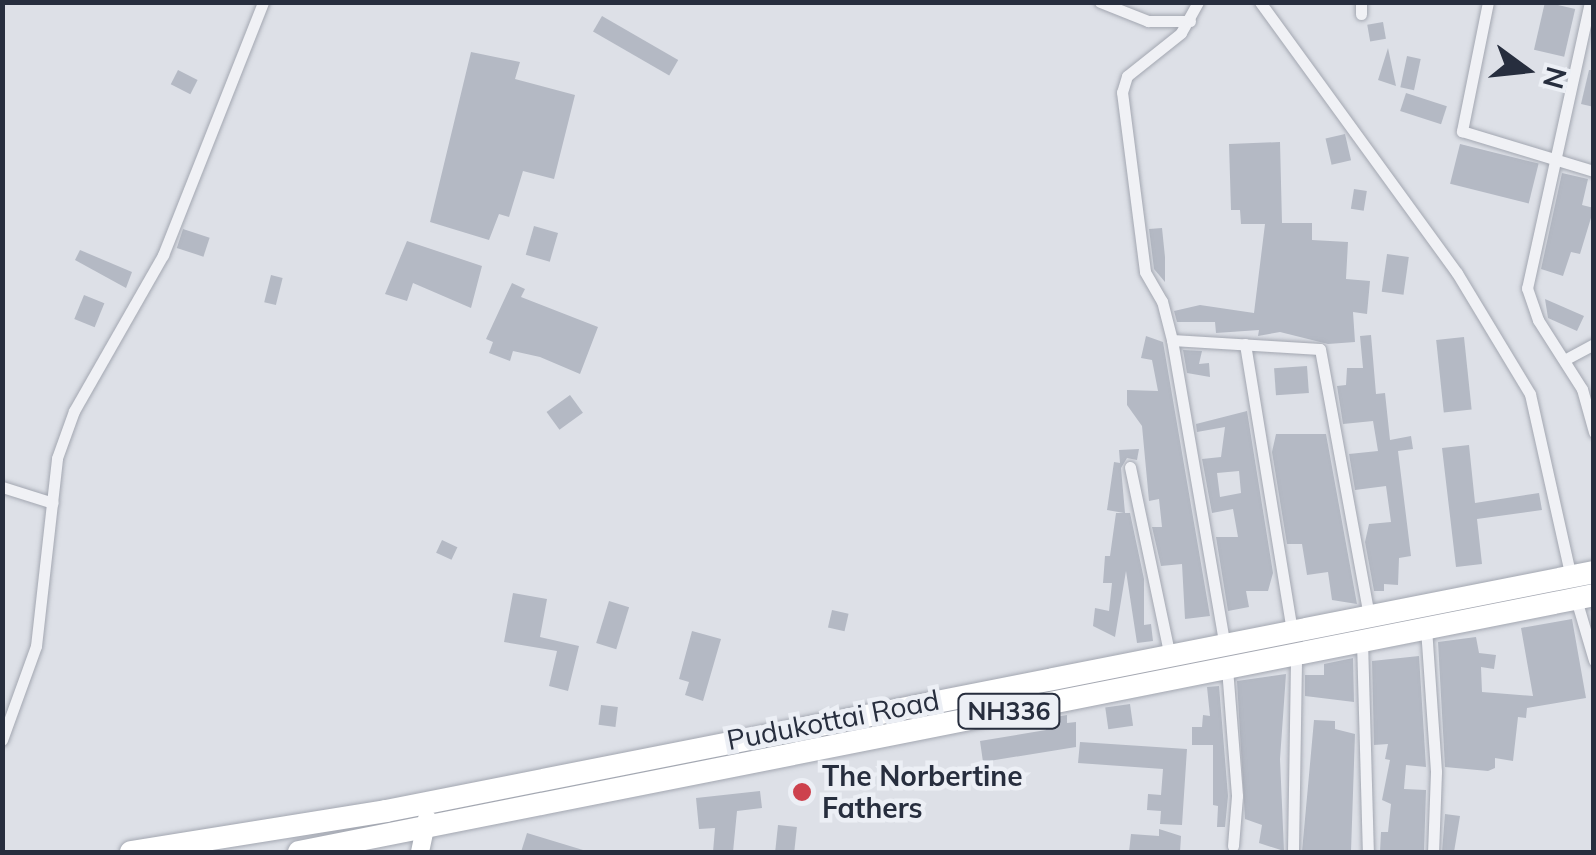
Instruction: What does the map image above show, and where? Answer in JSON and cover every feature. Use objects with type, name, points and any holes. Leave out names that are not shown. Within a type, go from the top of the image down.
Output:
[{"type":"highway","name":"Pudukottai Road","points":[[299,852],[422,842],[1294,642],[1369,616],[1584,586]]},
{"type":"highway","name":"Pudukottai Road","points":[[1294,642],[1362,641],[1584,586]]},
{"type":"highway","name":"Pudukottai Road","points":[[131,852],[360,816],[962,694],[1170,656],[1226,657]]},
{"type":"highway","points":[[962,694],[969,719]]},
{"type":"street","points":[[2,740],[36,646],[57,458],[74,411],[163,255],[263,2]]},
{"type":"street","points":[[1100,2],[1148,21],[1190,21]]},
{"type":"street","points":[[1198,2],[1190,21],[1126,76],[1122,92],[1145,272],[1162,300],[1172,340],[1226,657],[1237,796],[1233,846]]},
{"type":"street","points":[[1260,2],[1457,272],[1530,394],[1584,586],[1594,660]]},
{"type":"street","points":[[1488,2],[1462,132],[1594,170]]},
{"type":"street","points":[[1590,2],[1527,288],[1538,320],[1566,359],[1594,432]]},
{"type":"street","points":[[1172,340],[1320,349],[1369,616]]},
{"type":"street","points":[[1245,344],[1294,642],[1294,852]]},
{"type":"street","points":[[1566,359],[1594,344]]},
{"type":"street","points":[[1130,467],[1170,656]]},
{"type":"street","points":[[2,488],[53,503]]},
{"type":"street","points":[[1426,628],[1436,772],[1432,852]]},
{"type":"street","points":[[1362,641],[1368,852]]},
{"type":"street","points":[[422,842],[431,802]]},
{"type":"street","points":[[360,816],[364,848]]},
{"type":"building","points":[[1545,2],[1575,9],[1564,57],[1534,50]]},
{"type":"building","points":[[602,16],[678,60],[669,76],[593,32]]},
{"type":"building","points":[[1383,22],[1386,39],[1370,42],[1367,25]]},
{"type":"building","points":[[1388,48],[1396,86],[1378,80]]},
{"type":"building","points":[[471,52],[520,62],[515,79],[575,95],[554,179],[523,171],[509,217],[499,214],[489,240],[430,222]]},
{"type":"building","points":[[1407,56],[1421,59],[1414,90],[1400,87]]},
{"type":"building","points":[[178,70],[198,80],[190,94],[171,84]]},
{"type":"building","points":[[1589,70],[1594,70],[1594,107],[1581,104]]},
{"type":"building","points":[[1406,93],[1447,106],[1441,124],[1400,111]]},
{"type":"building","points":[[1345,134],[1351,160],[1332,165],[1326,138]]},
{"type":"building","points":[[1280,142],[1282,223],[1312,223],[1312,240],[1348,242],[1346,279],[1370,281],[1367,314],[1353,312],[1355,342],[1328,344],[1280,332],[1258,336],[1259,330],[1216,333],[1215,322],[1177,322],[1174,311],[1200,305],[1254,313],[1265,224],[1241,224],[1240,210],[1231,210],[1229,144]]},
{"type":"building","points":[[1460,144],[1539,164],[1529,203],[1450,184]]},
{"type":"building","points":[[1562,173],[1588,179],[1582,205],[1594,208],[1580,254],[1571,252],[1563,276],[1541,269]]},
{"type":"building","points":[[1354,189],[1367,191],[1364,211],[1351,209]]},
{"type":"building","points":[[534,226],[558,233],[550,262],[526,255]]},
{"type":"building","points":[[1162,228],[1165,282],[1154,269],[1149,229]]},
{"type":"building","points":[[183,229],[210,238],[203,257],[177,248]]},
{"type":"building","points":[[407,241],[482,266],[471,308],[413,283],[407,301],[385,294]]},
{"type":"building","points":[[80,250],[132,272],[126,288],[75,260]]},
{"type":"building","points":[[1387,254],[1409,257],[1403,295],[1382,292]]},
{"type":"building","points":[[271,275],[283,278],[276,305],[264,302]]},
{"type":"building","points":[[512,283],[525,289],[521,297],[598,327],[580,374],[540,357],[513,351],[510,361],[489,353],[493,342],[486,339]]},
{"type":"building","points":[[84,295],[104,303],[95,327],[74,319]]},
{"type":"building","points":[[1545,299],[1584,316],[1577,331],[1548,318]]},
{"type":"building","points":[[1371,335],[1376,394],[1385,393],[1390,440],[1411,436],[1413,449],[1398,451],[1411,556],[1399,558],[1398,585],[1384,584],[1384,591],[1374,591],[1365,542],[1369,524],[1391,522],[1386,486],[1355,490],[1349,454],[1378,451],[1373,421],[1343,424],[1337,386],[1346,385],[1347,368],[1363,368],[1360,336]]},
{"type":"building","points":[[1146,336],[1163,342],[1210,616],[1185,619],[1182,564],[1161,566],[1152,527],[1162,527],[1159,499],[1149,501],[1142,426],[1127,405],[1127,390],[1158,391],[1152,360],[1141,358]]},
{"type":"building","points":[[1464,337],[1472,410],[1444,413],[1436,340]]},
{"type":"building","points":[[1183,350],[1202,351],[1199,364],[1209,363],[1210,377],[1187,373]]},
{"type":"building","points":[[1307,366],[1309,393],[1276,395],[1274,368]]},
{"type":"building","points":[[570,395],[583,413],[559,430],[547,412]]},
{"type":"building","points":[[1247,411],[1273,573],[1268,591],[1246,591],[1249,607],[1228,611],[1216,537],[1238,537],[1233,509],[1212,513],[1202,459],[1221,457],[1225,427],[1197,432],[1196,424]],"holes":[[[1239,471],[1241,493],[1220,497],[1217,473]]]},
{"type":"building","points":[[1276,434],[1326,434],[1357,604],[1332,600],[1328,572],[1307,575],[1302,544],[1287,544],[1272,452]]},
{"type":"building","points":[[1469,445],[1475,503],[1539,493],[1542,510],[1477,519],[1482,564],[1456,567],[1442,448]]},
{"type":"building","points":[[1139,449],[1137,460],[1127,458],[1121,468],[1125,513],[1130,513],[1144,579],[1144,625],[1151,624],[1153,641],[1137,643],[1126,571],[1115,637],[1093,626],[1095,608],[1109,611],[1112,583],[1103,583],[1105,556],[1110,556],[1116,513],[1124,513],[1107,510],[1114,462],[1120,463],[1119,450]]},
{"type":"building","points":[[442,540],[457,547],[451,560],[436,553]]},
{"type":"building","points":[[513,593],[547,599],[540,637],[579,646],[568,691],[549,686],[557,651],[504,642]]},
{"type":"building","points":[[609,601],[629,607],[616,649],[596,643]]},
{"type":"building","points":[[832,610],[849,614],[845,631],[828,628]]},
{"type":"building","points":[[1572,619],[1586,698],[1527,708],[1526,718],[1518,717],[1513,761],[1495,758],[1495,768],[1488,771],[1445,767],[1438,642],[1476,637],[1479,653],[1496,655],[1494,669],[1481,667],[1482,692],[1533,696],[1521,628]]},
{"type":"building","points":[[692,631],[721,639],[703,701],[685,695],[689,682],[679,679]]},
{"type":"building","points":[[1419,656],[1426,767],[1406,765],[1404,789],[1426,790],[1424,852],[1380,852],[1381,832],[1388,832],[1391,804],[1382,800],[1390,760],[1385,759],[1388,744],[1374,745],[1372,661]]},
{"type":"building","points":[[1353,658],[1354,702],[1305,696],[1305,675],[1324,675],[1324,664]]},
{"type":"building","points":[[1286,674],[1280,759],[1284,851],[1259,843],[1262,825],[1245,819],[1237,681]]},
{"type":"building","points":[[1219,686],[1228,796],[1225,827],[1217,827],[1218,806],[1213,805],[1213,745],[1192,745],[1192,727],[1202,727],[1203,715],[1210,716],[1207,687]]},
{"type":"building","points":[[1130,704],[1133,726],[1108,729],[1105,707]]},
{"type":"building","points":[[601,705],[618,707],[615,727],[599,725]]},
{"type":"building","points":[[1067,715],[1067,723],[1076,722],[1076,747],[983,762],[980,741],[1046,730],[1045,719]]},
{"type":"building","points":[[1314,720],[1335,721],[1335,729],[1355,734],[1351,852],[1302,852]]},
{"type":"building","points":[[1080,742],[1187,749],[1182,825],[1160,824],[1161,811],[1147,810],[1148,794],[1161,795],[1163,769],[1078,763]]},
{"type":"building","points":[[760,791],[762,808],[737,811],[733,852],[713,852],[715,828],[699,829],[696,798]]},
{"type":"building","points":[[1445,814],[1460,816],[1454,852],[1442,852]]},
{"type":"building","points":[[778,825],[797,827],[794,852],[775,852]]},
{"type":"building","points":[[1159,829],[1181,836],[1180,852],[1129,852],[1131,834],[1159,836]]},
{"type":"building","points":[[527,833],[583,850],[521,852]]},
{"type":"place","name":"The Norbertine Fathers","points":[[802,792]]}]
